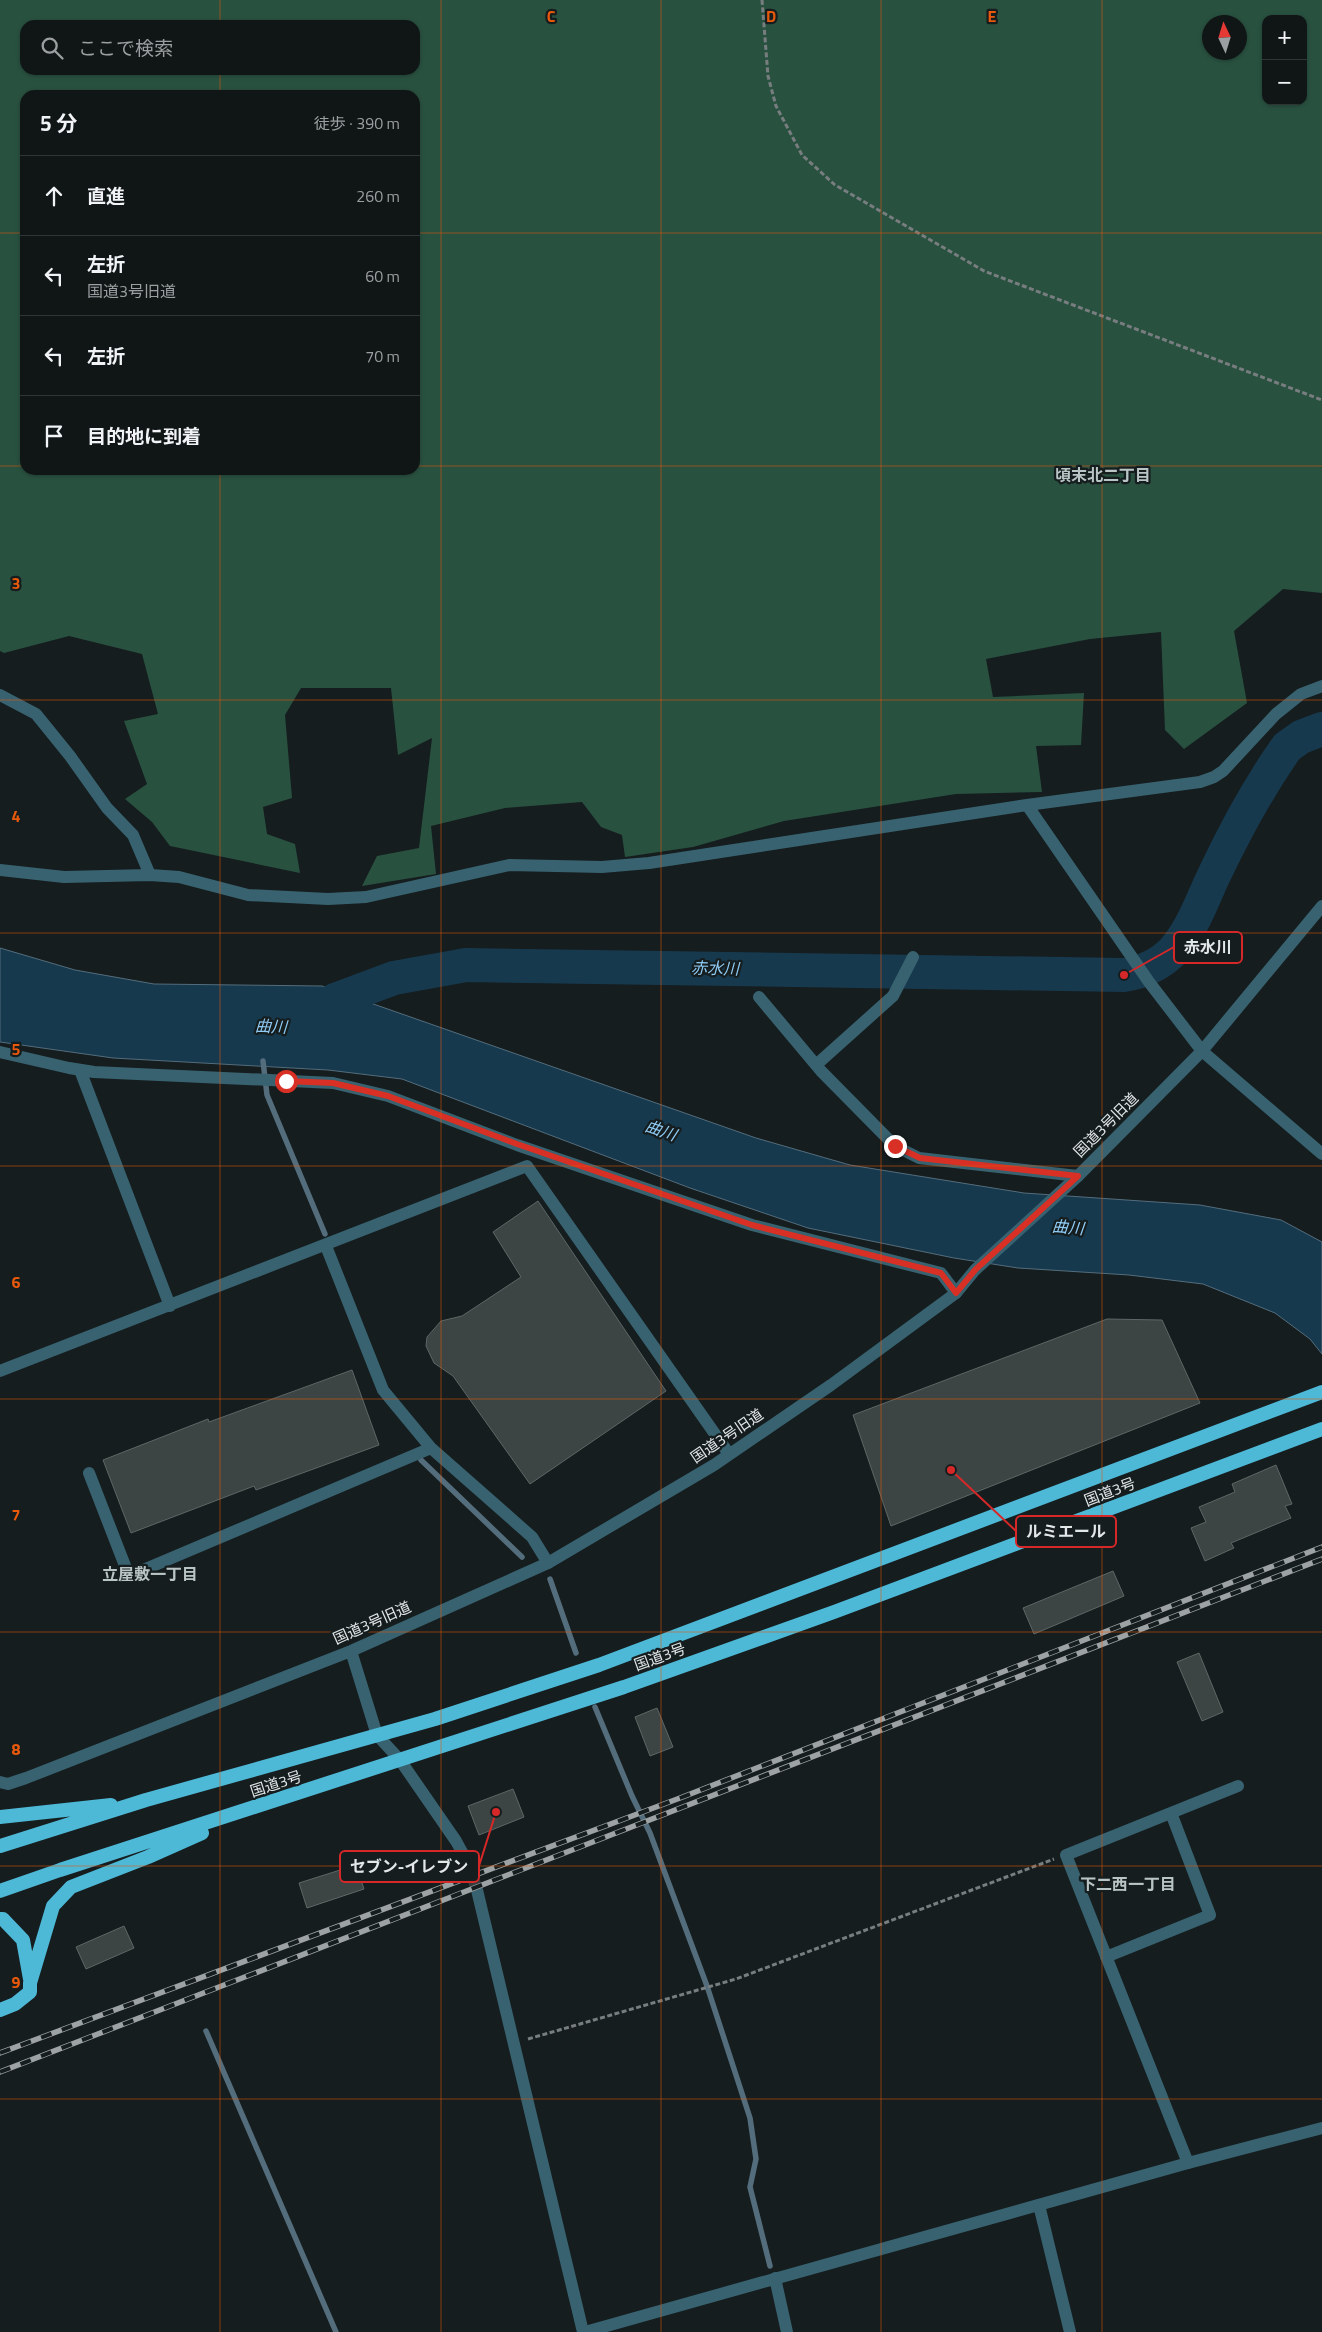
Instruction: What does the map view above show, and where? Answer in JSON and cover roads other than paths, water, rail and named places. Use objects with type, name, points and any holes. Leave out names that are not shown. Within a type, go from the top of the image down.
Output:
[{"type":"highway","name":"国道3号","points":[[0,1846],[146,1800],[435,1719],[599,1664],[1322,1392]]},
{"type":"highway","name":"国道3号","points":[[0,1891],[624,1687],[798,1626],[1322,1429]]},
{"type":"highway","points":[[0,1817],[146,1800]]},
{"type":"highway","points":[[30,1983],[53,1906],[71,1887],[148,1857],[259,1807]]},
{"type":"highway","points":[[0,1919],[3,1919],[23,1940],[30,1983],[30,1992],[16,2004],[0,2010]]},
{"type":"street","points":[[0,870],[64,877],[150,875],[179,877],[248,895],[328,898],[366,897],[509,865],[602,867],[649,863],[1027,805],[1186,786],[1214,778],[1233,763],[1276,714],[1300,694],[1322,686]]},
{"type":"street","points":[[0,695],[36,714],[70,756],[106,808],[133,835],[150,875]]},
{"type":"street","points":[[1027,805],[1149,982],[1202,1051],[1322,1154]]},
{"type":"street","name":"国道3号旧道","points":[[4,1783],[351,1650],[548,1562],[729,1454],[831,1384],[956,1293],[975,1270],[1078,1176],[1202,1051],[1322,906]]},
{"type":"street","points":[[816,1064],[893,996],[913,957]]},
{"type":"street","points":[[759,997],[816,1064],[895,1146],[920,1158],[1078,1176]]},
{"type":"street","points":[[0,1052],[80,1070],[333,1083],[388,1096],[517,1144],[752,1225],[941,1273],[956,1293]]},
{"type":"street","points":[[80,1070],[170,1306]]},
{"type":"street","points":[[0,1371],[326,1246],[527,1166],[729,1454]]},
{"type":"street","points":[[326,1246],[383,1390],[431,1448],[532,1537],[548,1562]]},
{"type":"street","points":[[89,1473],[129,1576],[431,1448]]},
{"type":"street","points":[[351,1650],[376,1735],[400,1760],[468,1863]]},
{"type":"street","points":[[1188,2163],[1066,1855],[1238,1786]]},
{"type":"street","points":[[1106,1957],[1210,1915],[1171,1813]]},
{"type":"street","points":[[477,1890],[584,2332],[1188,2163],[1322,2128]]},
{"type":"street","points":[[1039,2205],[1070,2332]]},
{"type":"street","points":[[775,2278],[788,2332]]},
{"type":"water","name":"曲川","points":[[0,948],[75,970],[154,984],[322,986],[756,1138],[850,1165],[1024,1193],[1200,1205],[1281,1220],[1322,1242],[1322,1354],[1310,1339],[1275,1313],[1203,1284],[1129,1275],[1018,1268],[954,1258],[808,1228],[690,1188],[402,1079],[328,1070],[113,1058],[0,1042]]},
{"type":"waterway","name":"赤水川","points":[[306,1016],[335,1000],[394,978],[466,965],[1124,975],[1138,972],[1163,960],[1181,941],[1192,923],[1239,825],[1287,747],[1301,737],[1322,729]]},
{"type":"waterway","points":[[263,1061],[267,1095],[325,1234]]},
{"type":"waterway","points":[[421,1460],[522,1557]]},
{"type":"waterway","points":[[550,1579],[576,1653]]},
{"type":"waterway","points":[[595,1707],[632,1796],[650,1833],[707,1986],[750,2118],[756,2159],[750,2187],[770,2266]]},
{"type":"waterway","points":[[206,2031],[336,2332]]},
{"type":"tunnel","points":[[468,1863],[477,1890]]},
{"type":"railway","points":[[0,2053],[680,1798],[1322,1547]]},
{"type":"railway","points":[[0,2072],[1322,1559]]},
{"type":"place","name":"赤水川","points":[[1124,975]]},
{"type":"place","name":"ルミエール","points":[[951,1470]]},
{"type":"place","name":"セブン-イレブン","points":[[496,1812]]},
{"type":"district","name":"頃末北二丁目","points":[[1103,475]]},
{"type":"district","name":"立屋敷一丁目","points":[[150,1574]]},
{"type":"district","name":"下二西一丁目","points":[[1128,1884]]}]
